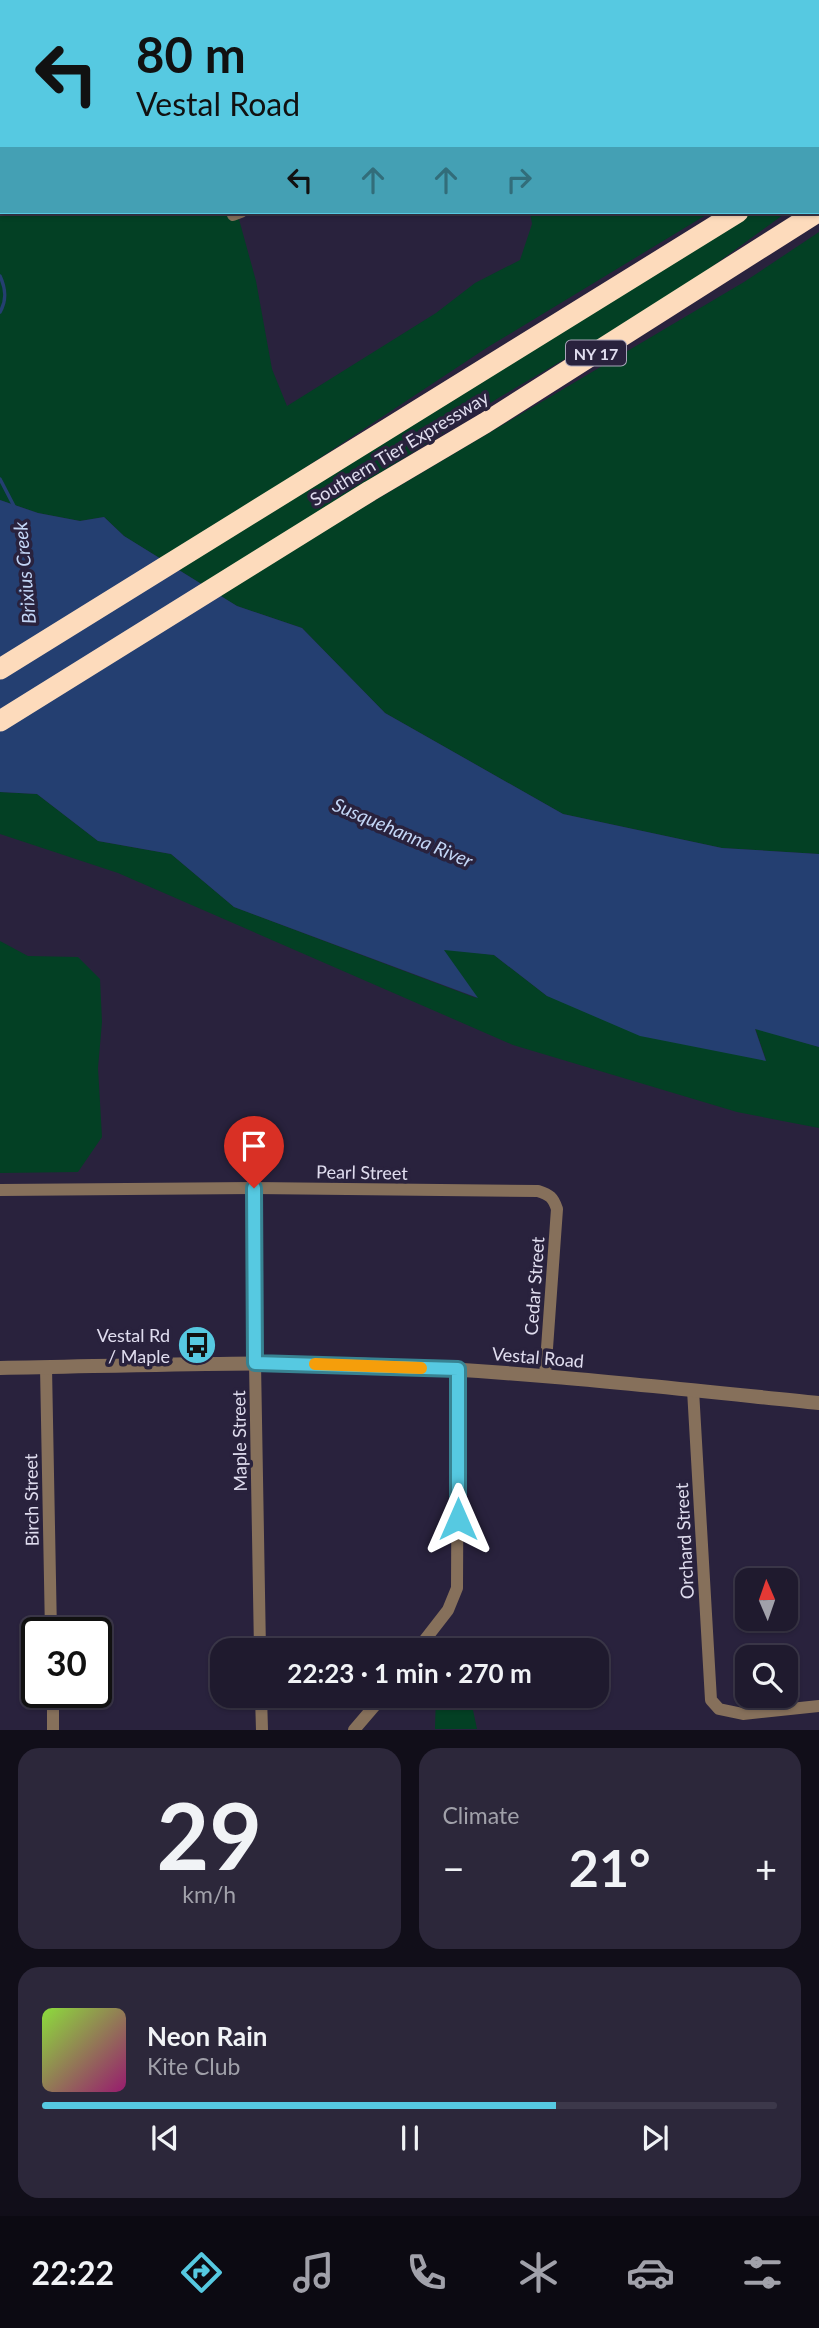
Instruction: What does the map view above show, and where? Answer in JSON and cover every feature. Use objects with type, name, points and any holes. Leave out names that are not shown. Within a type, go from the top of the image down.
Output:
[{"type":"highway","name":"Southern Tier Expressway","points":[[0,668],[735,214]]},
{"type":"highway","name":"Southern Tier Expressway","points":[[0,721],[370,491],[485,423],[814,214]]},
{"type":"street","name":"Pearl Street","points":[[0,1190],[254,1188],[538,1191],[554,1198]]},
{"type":"street","name":"Maple Street","points":[[254,1188],[260,1638]]},
{"type":"street","name":"Cedar Street","points":[[545,1376],[557,1209],[554,1198]]},
{"type":"street","name":"Vestal Road","points":[[0,1368],[255,1363],[458,1369],[819,1403]]},
{"type":"street","name":"Birch Street","points":[[46,1367],[51,1617]]},
{"type":"street","points":[[426,1638],[448,1610],[457,1588],[458,1369]]},
{"type":"street","name":"Orchard Street","points":[[694,1391],[711,1700],[719,1709],[743,1714],[819,1706]]},
{"type":"street","points":[[53,1708],[53,1730]]},
{"type":"street","points":[[261,1708],[262,1730]]},
{"type":"street","points":[[354,1730],[373,1708]]},
{"type":"green space","points":[[0,214],[238,214],[256,281],[272,369],[287,406],[436,313],[475,283],[520,260],[532,224],[530,214],[708,214],[488,347],[164,561],[124,536],[104,517],[80,521],[38,513],[0,500]]},
{"type":"green space","points":[[747,214],[784,214],[669,298],[500,397],[203,585],[174,567]]},
{"type":"green space","points":[[819,232],[819,854],[722,848],[563,814],[385,713],[302,628],[237,606],[217,594],[744,282]]},
{"type":"green space","points":[[0,792],[37,794],[98,841],[171,854],[234,907],[476,998],[443,949],[494,955],[547,996],[766,1060],[755,1028],[819,1047],[819,1128],[737,1112],[513,1045],[118,873],[0,834]]},
{"type":"green space","points":[[0,941],[28,956],[78,957],[100,979],[102,1022],[98,1068],[102,1137],[78,1172],[0,1173]]},
{"type":"green space","points":[[436,1708],[473,1708],[477,1729],[435,1729]]},
{"type":"water","name":"Susquehanna River","points":[[0,500],[38,513],[80,521],[104,517],[124,536],[237,606],[302,628],[385,713],[563,814],[722,848],[819,854],[819,1047],[755,1029],[766,1061],[640,1036],[547,996],[494,955],[444,950],[478,998],[234,907],[171,854],[98,841],[37,794],[0,792]]},
{"type":"waterway","name":"Brixius Creek","points":[[0,276],[5,294],[0,312]]},
{"type":"waterway","name":"Brixius Creek","points":[[0,479],[15,508]]},
{"type":"slow traffic","points":[[315,1364],[421,1368]]},
{"type":"place","name":"Vestal Rd / Maple","points":[[197,1345]]},
{"type":"route","points":[[254,1188],[255,1363],[458,1369],[458,1519]]}]
